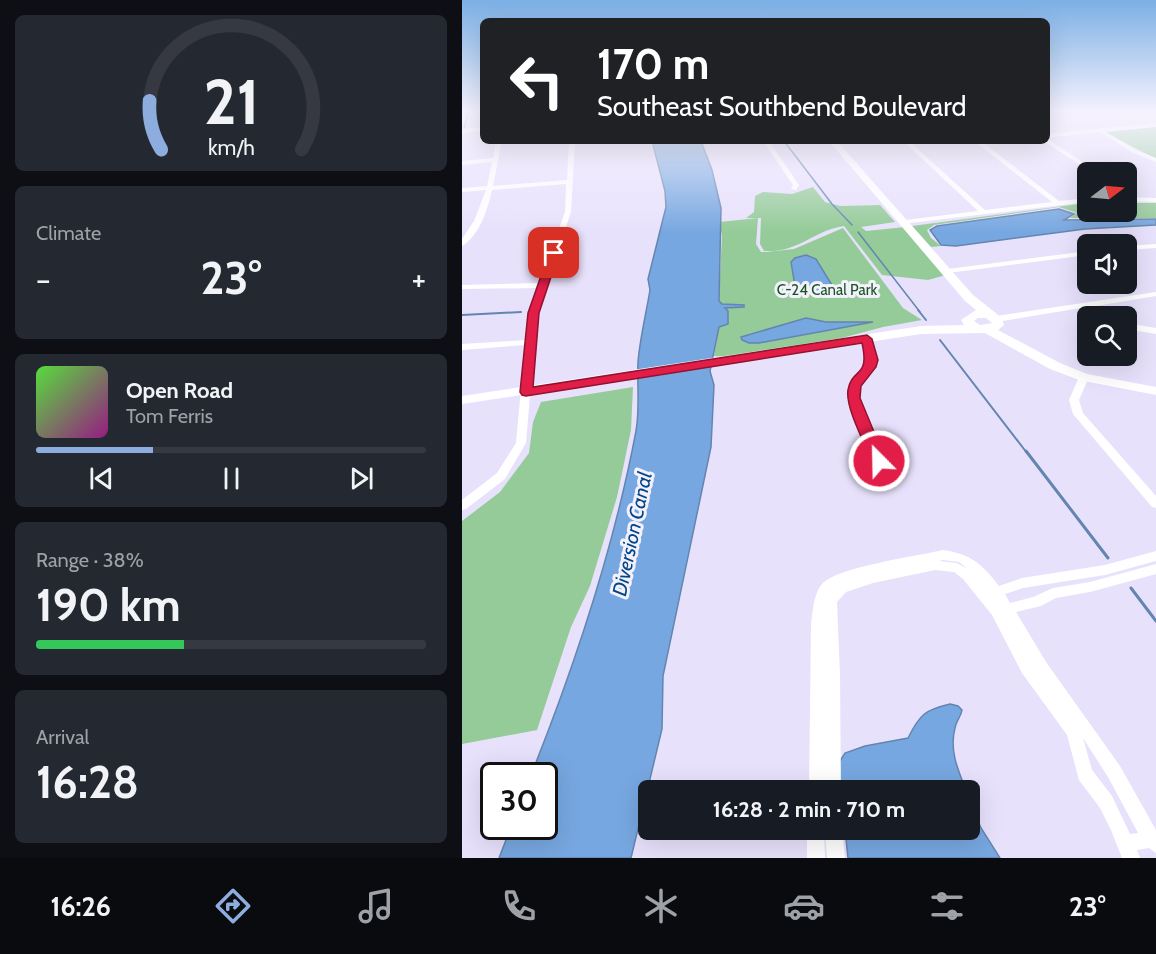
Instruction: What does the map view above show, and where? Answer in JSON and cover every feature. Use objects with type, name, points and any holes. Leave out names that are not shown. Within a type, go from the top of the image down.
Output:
[{"type":"street","points":[[463,243],[477,228],[485,210],[497,152]]},
{"type":"street","points":[[462,506],[501,476],[520,443],[533,313],[568,212],[572,152]]},
{"type":"street","points":[[774,152],[796,185],[794,189]]},
{"type":"street","points":[[843,152],[948,271],[989,323]]},
{"type":"street","points":[[918,152],[983,212]]},
{"type":"street","points":[[991,152],[1057,203]]},
{"type":"street","points":[[1067,152],[1081,162]]},
{"type":"street","points":[[1138,152],[1156,160]]},
{"type":"street","points":[[462,162],[495,160]]},
{"type":"street","points":[[462,190],[571,182]]},
{"type":"street","points":[[1137,199],[1156,200]]},
{"type":"street","points":[[905,222],[1077,201]]},
{"type":"street","points":[[1137,247],[1156,246]]},
{"type":"street","points":[[948,271],[1077,254]]},
{"type":"street","points":[[462,287],[541,285]]},
{"type":"street","points":[[1083,306],[1156,294]]},
{"type":"street","points":[[969,298],[968,322],[989,323]]},
{"type":"street","points":[[462,400],[924,330],[989,323],[1077,307]]},
{"type":"street","points":[[924,330],[980,313],[1020,347],[1055,366],[1084,377],[1156,391]]},
{"type":"street","points":[[1137,328],[1156,331]]},
{"type":"street","points":[[867,339],[872,360],[870,367],[855,386],[854,398],[879,461]]},
{"type":"street","points":[[462,347],[530,342]]},
{"type":"street","points":[[1084,377],[1074,400],[1078,414],[1153,497]]},
{"type":"street","points":[[990,594],[1022,583],[1154,563]]},
{"type":"street","points":[[1003,611],[1036,602],[1053,593],[1090,587],[1154,563]]},
{"type":"street","points":[[818,780],[824,720],[826,599],[841,588],[891,570],[948,565],[968,575],[990,594],[1003,611],[1026,669],[1071,719],[1109,762],[1154,841],[1128,851],[1106,802],[1085,774],[1071,719]]},
{"type":"street","points":[[824,720],[832,780]]},
{"type":"street","points":[[816,840],[816,858]]},
{"type":"green space","points":[[1143,152],[1156,152],[1156,159]]},
{"type":"green space","points":[[813,187],[825,202],[840,206],[880,205],[895,222],[861,227],[866,231],[905,227],[946,275],[928,280],[882,275],[844,226],[833,228],[787,249],[764,251],[760,244],[761,218],[746,218],[754,212],[755,196],[763,192],[792,194]]},
{"type":"green space","points":[[1137,203],[1156,203],[1156,218],[1137,218]]},
{"type":"green space","points":[[1077,204],[1077,213],[1059,207],[934,225],[927,230],[931,238],[941,246],[931,247],[912,226]]},
{"type":"green space","name":"C-24 Canal Park","points":[[758,218],[756,244],[761,252],[794,249],[843,228],[903,308],[922,320],[838,339],[728,357],[714,356],[719,327],[728,324],[728,311],[725,308],[744,307],[744,305],[722,304],[719,301],[722,235],[719,222]]},
{"type":"green space","points":[[633,387],[631,430],[617,497],[590,586],[571,627],[537,730],[462,744],[462,521],[500,492],[529,453],[533,422],[541,402]]},
{"type":"water","name":"Diversion Canal","points":[[655,152],[705,152],[721,208],[719,301],[722,304],[744,305],[744,307],[725,308],[728,311],[728,324],[719,327],[710,371],[714,385],[711,447],[663,676],[662,729],[650,780],[638,780],[638,829],[631,858],[499,858],[506,840],[558,840],[558,762],[536,762],[592,606],[627,475],[637,423],[638,362],[650,290],[648,279],[666,207],[665,191]]},
{"type":"water","points":[[1059,209],[1074,214],[1064,220],[1077,220],[1077,222],[1137,222],[1137,219],[1156,219],[1156,225],[1085,229],[956,246],[941,245],[930,230],[937,226]]},
{"type":"water","points":[[806,255],[816,259],[835,290],[796,292],[791,262],[795,258]]},
{"type":"water","points":[[806,318],[826,322],[873,322],[759,343],[749,343],[741,337]]},
{"type":"water","points":[[950,704],[962,710],[953,736],[953,744],[955,760],[962,780],[840,780],[838,764],[845,753],[865,746],[908,738],[920,718],[935,708]]},
{"type":"water","points":[[980,826],[1000,858],[848,858],[846,840],[980,840]]},
{"type":"waterway","points":[[792,152],[832,204],[852,225]]},
{"type":"waterway","points":[[858,232],[920,312]]},
{"type":"waterway","points":[[918,310],[926,320]]},
{"type":"waterway","points":[[462,315],[521,312]]},
{"type":"waterway","points":[[940,340],[1027,453]]},
{"type":"waterway","points":[[1026,451],[1108,558]]},
{"type":"waterway","points":[[1131,588],[1156,621]]},
{"type":"route","points":[[554,253],[533,313],[526,392],[867,339],[872,360],[870,367],[855,386],[854,398],[879,461]]}]
